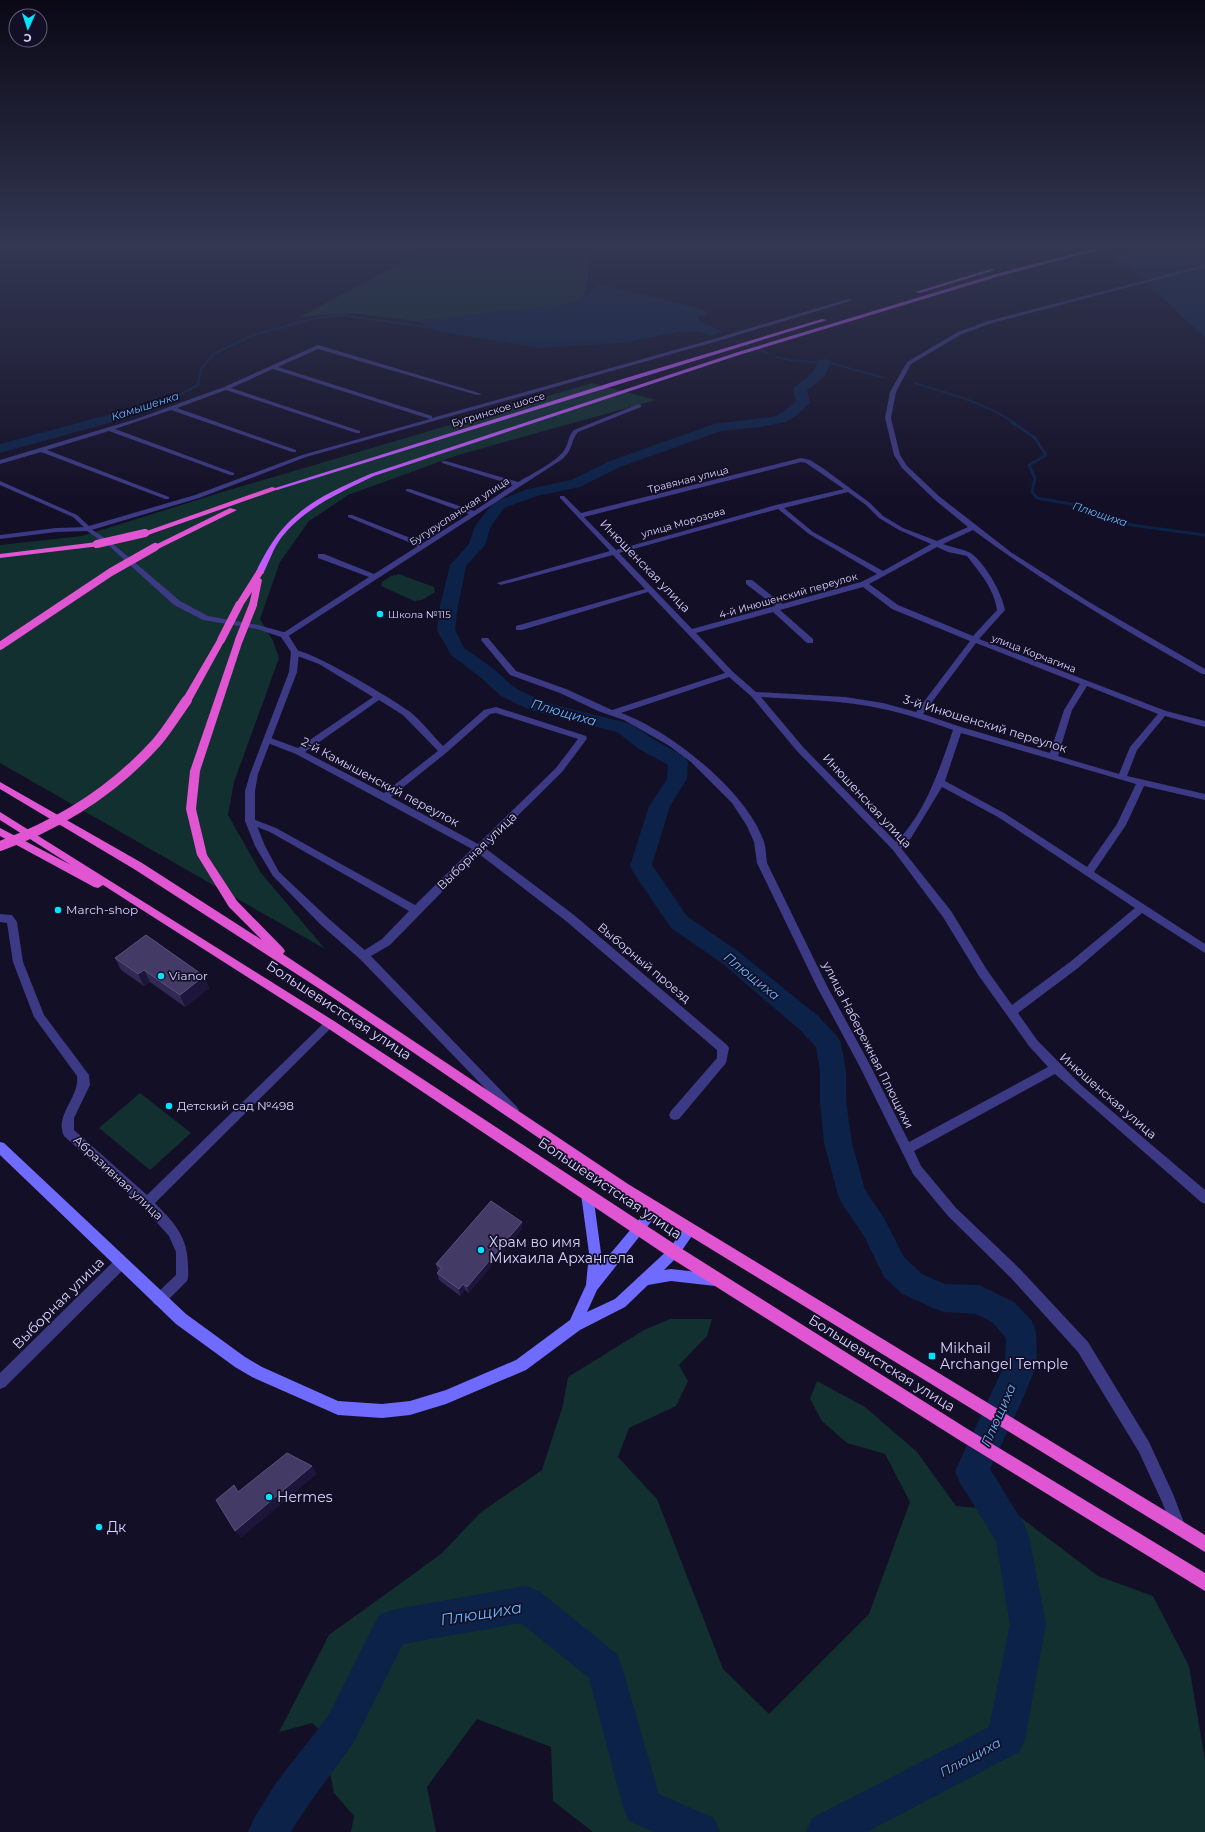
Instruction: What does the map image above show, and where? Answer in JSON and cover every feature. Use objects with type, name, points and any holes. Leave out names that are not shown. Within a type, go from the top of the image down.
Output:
[{"type":"highway","points":[[0,556],[97,544],[145,533],[275,489]]},
{"type":"highway","points":[[0,646],[111,572],[155,547],[275,489]]},
{"type":"highway","points":[[0,846],[20,840],[71,814],[120,778],[157,742],[187,700],[239,605],[260,572]]},
{"type":"highway","points":[[260,572],[253,605],[238,640],[196,771],[191,809],[202,855],[233,904],[296,969]]},
{"type":"highway","name":"Большевистская улица","points":[[0,785],[138,866],[516,1114],[623,1188],[1205,1544]]},
{"type":"highway","name":"Большевистская улица","points":[[0,815],[330,1024],[674,1252],[961,1433],[1205,1583]]},
{"type":"highway","points":[[0,832],[172,923]]},
{"type":"main road","name":"Бугринское шоссе","points":[[275,489],[789,330]]},
{"type":"main road","points":[[260,572],[282,534],[304,511],[332,493],[372,475],[737,354],[815,330]]},
{"type":"main road","points":[[0,1147],[181,1319],[240,1362],[257,1372],[338,1408],[382,1411],[410,1408],[446,1397],[521,1365],[574,1325],[620,1303],[674,1252],[690,1229]]},
{"type":"main road","points":[[587,1194],[595,1253],[592,1286]]},
{"type":"main road","points":[[574,1325],[592,1286],[638,1228],[656,1208]]},
{"type":"main road","points":[[646,1279],[671,1275],[719,1280]]},
{"type":"street","points":[[0,537],[56,530],[88,529],[125,519],[242,481],[304,456],[748,330]]},
{"type":"street","points":[[966,330],[909,363],[894,392],[888,418],[897,455],[904,467],[973,527],[1064,591],[1205,672]]},
{"type":"street","points":[[0,462],[109,429],[171,408],[226,388],[318,347],[479,394]]},
{"type":"street","points":[[273,367],[430,417]]},
{"type":"street","points":[[226,388],[358,432]]},
{"type":"street","name":"Бугурусланская улица","points":[[284,635],[565,454],[568,449],[569,441],[576,431],[639,406]]},
{"type":"street","points":[[171,408],[294,451]]},
{"type":"street","points":[[109,429],[232,474]]},
{"type":"street","points":[[40,449],[167,498]]},
{"type":"street","name":"Травяная улица","points":[[579,516],[801,460],[808,461],[848,490]]},
{"type":"street","points":[[444,462],[519,485]]},
{"type":"street","points":[[0,483],[75,516],[88,529],[110,544],[177,603],[206,618],[231,624],[258,627],[284,635],[295,652],[322,662],[406,713],[443,751],[385,797]]},
{"type":"street","points":[[408,490],[474,513]]},
{"type":"street","points":[[848,490],[901,529],[951,550],[969,554],[988,580],[1001,603],[1001,610],[974,640],[918,714]]},
{"type":"street","name":"улица Морозова","points":[[501,583],[614,553],[778,506],[848,490]]},
{"type":"street","name":"Инюшенская улица","points":[[562,497],[648,590],[691,632],[730,674],[754,694],[800,749],[896,848],[946,914],[983,973],[1033,1043],[1077,1088],[1190,1183],[1205,1198]]},
{"type":"street","points":[[778,506],[810,533],[881,573]]},
{"type":"street","points":[[350,516],[424,546]]},
{"type":"street","name":"4-й Инюшенский переулок","points":[[691,632],[864,584],[881,573],[908,561],[937,544],[973,527]]},
{"type":"street","points":[[320,556],[375,577]]},
{"type":"street","points":[[749,582],[778,608],[810,641]]},
{"type":"street","name":"улица Корчагина","points":[[864,584],[895,607],[974,640],[1163,713],[1205,724]]},
{"type":"street","points":[[519,628],[648,590]]},
{"type":"street","name":"улица Набережная Плющихи","points":[[484,640],[513,673],[563,691],[612,713],[627,718],[671,743],[694,760],[735,801],[751,825],[759,842],[762,863],[822,987],[864,1064],[917,1170],[952,1212],[1015,1273],[1083,1347],[1144,1447],[1168,1499],[1179,1528]]},
{"type":"street","points":[[295,652],[292,672],[268,740],[254,774],[250,791],[250,821],[260,846],[276,874],[325,922],[364,956],[516,1114]]},
{"type":"street","points":[[612,713],[730,674]]},
{"type":"street","points":[[1053,757],[1068,710],[1085,683]]},
{"type":"street","name":"3-й Инюшенский переулок","points":[[754,694],[845,700],[883,706],[918,714],[958,729],[1122,778],[1205,797]]},
{"type":"street","points":[[299,752],[380,696]]},
{"type":"street","name":"Выборная улица","points":[[364,956],[386,942],[416,910],[559,770],[583,738],[496,710],[487,712],[443,751]]},
{"type":"street","points":[[1122,778],[1133,749],[1163,713]]},
{"type":"street","points":[[896,848],[908,836],[940,782],[958,729]]},
{"type":"street","name":"2-й Камышенский переулок","points":[[268,740],[299,752],[479,849]]},
{"type":"street","points":[[940,782],[1000,814],[1205,949]]},
{"type":"street","points":[[1089,872],[1121,825],[1142,783]]},
{"type":"street","points":[[250,821],[273,830],[416,910]]},
{"type":"street","name":"Выборный проезд","points":[[479,849],[570,918],[723,1048],[722,1060],[674,1115]]},
{"type":"street","points":[[1011,1012],[1074,965],[1141,908]]},
{"type":"street","name":"Абразивная улица","points":[[0,918],[8,918],[12,922],[18,962],[39,1017],[83,1075],[84,1084],[68,1118],[68,1132],[146,1203],[174,1232],[182,1252],[182,1278],[160,1300]]},
{"type":"street","points":[[146,1203],[330,1024]]},
{"type":"street","points":[[906,1149],[1056,1068]]},
{"type":"street","name":"Выборная улица","points":[[0,1382],[31,1354],[121,1263]]},
{"type":"green space","points":[[592,383],[656,400],[458,455],[348,495],[309,521],[280,562],[260,619],[273,641],[279,658],[234,782],[228,815],[261,873],[325,949],[0,763],[0,545],[82,536],[229,490]]},
{"type":"green space","points":[[399,574],[434,587],[435,592],[422,600],[414,601],[381,586],[382,582],[391,576]]},
{"type":"green space","points":[[140,1093],[191,1133],[150,1170],[99,1128]]},
{"type":"green space","points":[[670,1319],[712,1319],[707,1336],[679,1365],[688,1381],[676,1406],[629,1428],[618,1457],[657,1499],[723,1669],[769,1714],[869,1614],[910,1502],[885,1454],[847,1443],[822,1421],[810,1399],[817,1381],[865,1407],[917,1452],[956,1506],[1012,1511],[1098,1576],[1153,1596],[1189,1666],[1205,1760],[1205,1832],[593,1832],[553,1801],[551,1747],[477,1719],[427,1787],[436,1832],[351,1832],[354,1816],[334,1793],[329,1768],[326,1736],[312,1723],[279,1732],[329,1635],[441,1554],[480,1513],[542,1470],[563,1405],[568,1377],[644,1330]]},
{"type":"water","points":[[437,330],[720,330],[723,332],[711,336],[697,331],[679,332],[622,343],[539,348]]},
{"type":"water","points":[[1198,330],[1205,330],[1205,337]]},
{"type":"building","name":"Vianor","points":[[146,935],[204,976],[180,995],[144,970],[138,974],[115,958]]},
{"type":"building","name":"Храм во имя Михаила Архангела","points":[[491,1201],[522,1222],[467,1287],[463,1284],[459,1289],[437,1273],[442,1268],[436,1264]]},
{"type":"building","name":"Hermes","points":[[287,1453],[312,1466],[235,1531],[216,1500],[234,1485],[238,1492]]},
{"type":"waterway","name":"Камышенка","points":[[122,415],[172,399],[198,385],[201,369],[214,354],[253,335],[270,330]]},
{"type":"waterway","points":[[732,340],[767,353]]},
{"type":"waterway","name":"Плющиха","points":[[776,357],[790,360],[834,364],[884,378]]},
{"type":"waterway","name":"Плющиха","points":[[824,363],[821,372],[812,381],[800,389],[803,403],[781,419],[761,423],[719,427],[615,464],[575,484],[533,492],[499,505],[483,526],[477,545],[458,565],[449,606],[446,630],[457,651],[487,673],[508,692],[537,706],[624,728],[646,744],[661,751],[678,762],[677,779],[660,806],[641,866],[679,922],[731,958],[809,1023],[828,1043],[833,1071],[833,1101],[838,1143],[852,1195],[874,1227],[894,1267],[912,1284],[944,1298],[979,1300],[1003,1312],[1021,1332],[1021,1364],[1013,1385],[972,1471],[1012,1536],[1028,1624],[1006,1739],[826,1832]]},
{"type":"waterway","name":"Плющиха","points":[[915,383],[979,404],[991,409],[1014,423]]},
{"type":"waterway","name":"Камышенка","points":[[0,449],[122,415]]},
{"type":"waterway","name":"Плющиха","points":[[1012,422],[1035,438],[1046,455],[1029,465],[1035,478],[1032,492],[1037,498],[1081,506],[1131,525],[1205,535]]},
{"type":"waterway","name":"Плющиха","points":[[268,1832],[290,1797],[341,1729],[392,1628],[526,1604],[604,1667],[643,1807],[700,1832]]},
{"type":"place","name":"Школа №115","points":[[380,614]]},
{"type":"place","name":"March-shop","points":[[58,910]]},
{"type":"place","name":"Vianor","points":[[161,976]]},
{"type":"place","name":"Детский сад №498","points":[[169,1106]]},
{"type":"place","name":"Храм во имя Михаила Архангела","points":[[481,1250]]},
{"type":"place","name":"Mikhail Archangel Temple","points":[[932,1356]]},
{"type":"place","name":"Hermes","points":[[269,1497]]},
{"type":"place","name":"Дк","points":[[99,1527]]}]
